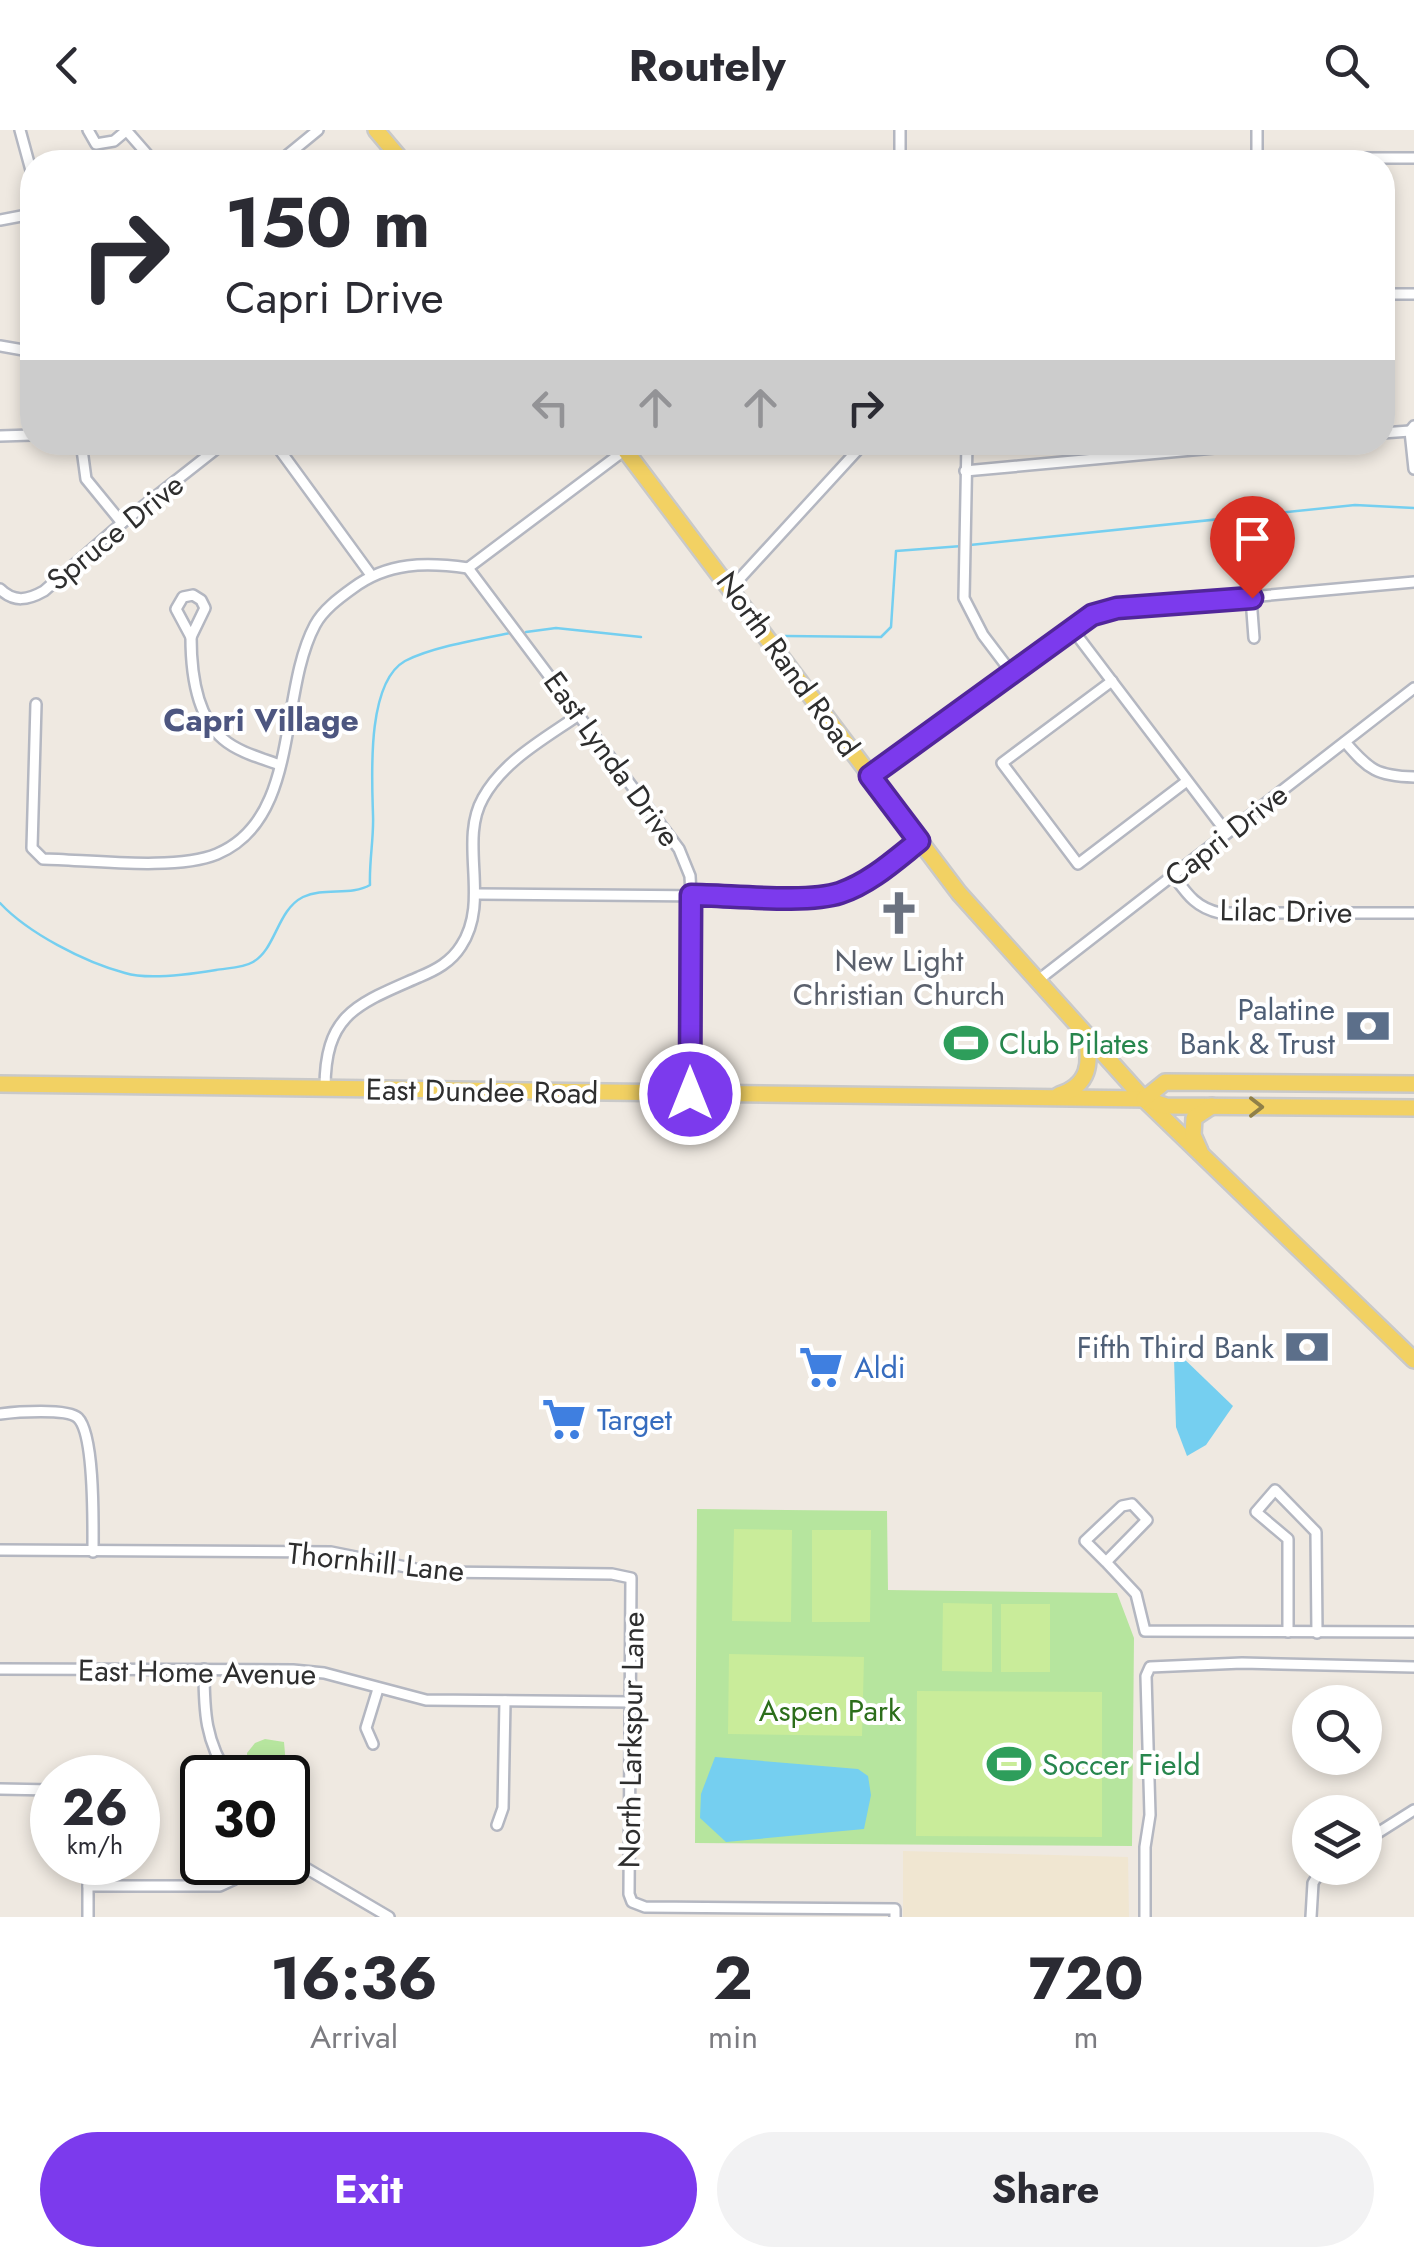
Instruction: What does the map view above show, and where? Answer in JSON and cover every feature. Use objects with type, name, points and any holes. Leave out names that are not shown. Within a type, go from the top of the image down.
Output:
[{"type":"main road","points":[[376,130],[393,150]]},
{"type":"main road","name":"North Rand Road","points":[[629,455],[732,587],[919,841],[1037,981],[1144,1099],[1414,1360]]},
{"type":"main road","points":[[1047,1098],[1070,1091],[1087,1074],[1086,1035]]},
{"type":"main road","name":"East Dundee Road","points":[[1144,1099],[1165,1082],[1414,1084]]},
{"type":"main road","name":"East Dundee Road","points":[[0,1084],[1144,1099],[1166,1106],[1414,1108]]},
{"type":"main road","points":[[1202,1155],[1193,1136],[1194,1118],[1212,1106]]},
{"type":"street","points":[[88,130],[96,144],[114,141],[126,130],[144,150]]},
{"type":"street","points":[[294,150],[318,130]]},
{"type":"street","points":[[1412,428],[1414,470]]},
{"type":"street","points":[[83,455],[86,479],[122,523]]},
{"type":"street","name":"Spruce Drive","points":[[0,588],[16,599],[30,599],[44,591],[209,455]]},
{"type":"street","points":[[283,455],[370,575]]},
{"type":"street","points":[[36,704],[32,848],[44,860],[181,862],[218,854],[252,829],[270,802],[304,652],[317,621],[370,575],[402,566],[468,568],[611,455]]},
{"type":"street","points":[[732,587],[852,455]]},
{"type":"street","points":[[966,455],[964,598],[983,635],[1011,672]]},
{"type":"street","points":[[965,471],[1139,455]]},
{"type":"street","name":"East Lynda Drive","points":[[468,568],[680,849],[690,876],[691,895],[690,1094]]},
{"type":"street","points":[[870,776],[1092,615],[1117,608],[1414,582]]},
{"type":"street","points":[[1252,598],[1254,638]]},
{"type":"street","points":[[1073,630],[1227,833]]},
{"type":"street","points":[[191,637],[194,682],[204,710],[221,738],[280,765]]},
{"type":"street","points":[[1112,681],[1002,763],[1013,778],[1078,864],[1187,782]]},
{"type":"street","name":"Capri Drive","points":[[1037,981],[1414,688]]},
{"type":"street","points":[[325,1088],[328,1044],[351,1012],[376,996],[446,964],[461,947],[471,928],[474,826],[481,800],[502,770],[580,714]]},
{"type":"street","points":[[1344,742],[1376,772],[1414,777]]},
{"type":"street","points":[[475,894],[814,897],[839,894],[863,882],[919,841]]},
{"type":"street","name":"Lilac Drive","points":[[1173,876],[1193,902],[1220,913],[1414,913]]},
{"type":"street","points":[[0,1414],[66,1412],[77,1416],[83,1426],[94,1490],[93,1552]]},
{"type":"street","points":[[1288,1632],[1288,1538],[1256,1512],[1274,1490],[1316,1532],[1317,1633]]},
{"type":"street","points":[[1106,1562],[1147,1520],[1132,1504],[1122,1506],[1085,1541],[1136,1594],[1145,1631],[1414,1632]]},
{"type":"street","name":"Thornhill Lane","points":[[0,1550],[331,1552],[430,1572],[612,1574],[631,1578]]},
{"type":"street","name":"North Larkspur Lane","points":[[631,1578],[632,1902],[645,1908],[772,1913]]},
{"type":"street","points":[[1145,1917],[1145,1848],[1150,1815],[1146,1676],[1150,1667],[1242,1663],[1414,1667]]},
{"type":"street","name":"East Home Avenue","points":[[0,1669],[324,1673],[426,1700],[631,1702]]},
{"type":"street","points":[[204,1669],[207,1732],[216,1755]]},
{"type":"street","points":[[373,1744],[366,1728],[378,1689]]},
{"type":"street","points":[[497,1825],[503,1808],[505,1701]]},
{"type":"street","points":[[0,1789],[30,1790]]},
{"type":"street","points":[[1382,1830],[1414,1810]]},
{"type":"street","points":[[310,1871],[389,1917]]},
{"type":"street","points":[[88,1917],[88,1886],[222,1885]]},
{"type":"street","points":[[1310,1917],[1313,1885]]},
{"type":"street","points":[[772,1913],[895,1913]]},
{"type":"shaded area","points":[[903,1851],[1128,1857],[1129,1917],[903,1917]]},
{"type":"green space","name":"Aspen Park","points":[[697,1509],[887,1511],[888,1590],[1117,1593],[1134,1638],[1132,1846],[695,1843]]},
{"type":"green space","points":[[734,1529],[792,1530],[791,1622],[732,1621]]},
{"type":"green space","points":[[812,1530],[871,1530],[870,1622],[812,1622]]},
{"type":"green space","name":"Soccer Field","points":[[943,1603],[992,1604],[992,1672],[942,1671]]},
{"type":"green space","name":"Soccer Field","points":[[1001,1604],[1050,1604],[1050,1672],[1001,1672]]},
{"type":"green space","points":[[729,1654],[864,1657],[862,1736],[728,1734]]},
{"type":"green space","name":"Soccer Field","points":[[917,1691],[1102,1692],[1102,1837],[916,1836]]},
{"type":"green space","points":[[265,1739],[284,1742],[285,1755],[247,1755],[255,1743]]},
{"type":"water","points":[[1179,1354],[1233,1406],[1206,1445],[1187,1456],[1176,1427],[1174,1358]]},
{"type":"water","points":[[715,1757],[858,1769],[868,1776],[871,1795],[864,1829],[726,1842],[700,1818],[701,1794]]},
{"type":"waterway","points":[[970,545],[1355,505],[1414,508]]},
{"type":"waterway","points":[[785,636],[881,637],[891,627],[896,551],[962,546]]},
{"type":"waterway","points":[[526,632],[556,628],[641,637]]},
{"type":"waterway","points":[[0,903],[58,945],[125,973],[182,975],[253,962],[267,948],[287,911],[303,897],[370,885],[374,732],[383,689],[392,672],[405,661],[429,652],[510,633]]},
{"type":"place","name":"New Light Christian Church","points":[[899,913]]},
{"type":"place","name":"Palatine Bank & Trust","points":[[1368,1026]]},
{"type":"place","name":"Club Pilates","points":[[966,1043]]},
{"type":"place","name":"Fifth Third Bank","points":[[1307,1347]]},
{"type":"place","name":"Aldi","points":[[821,1367]]},
{"type":"place","name":"Target","points":[[564,1419]]},
{"type":"place","name":"Soccer Field","points":[[1009,1764]]},
{"type":"district","name":"Capri Village","points":[[261,720]]},
{"type":"route","points":[[690,1094],[691,895],[814,897],[839,894],[863,882],[919,841],[870,776],[1011,672],[1092,615],[1117,608],[1252,598]]}]
